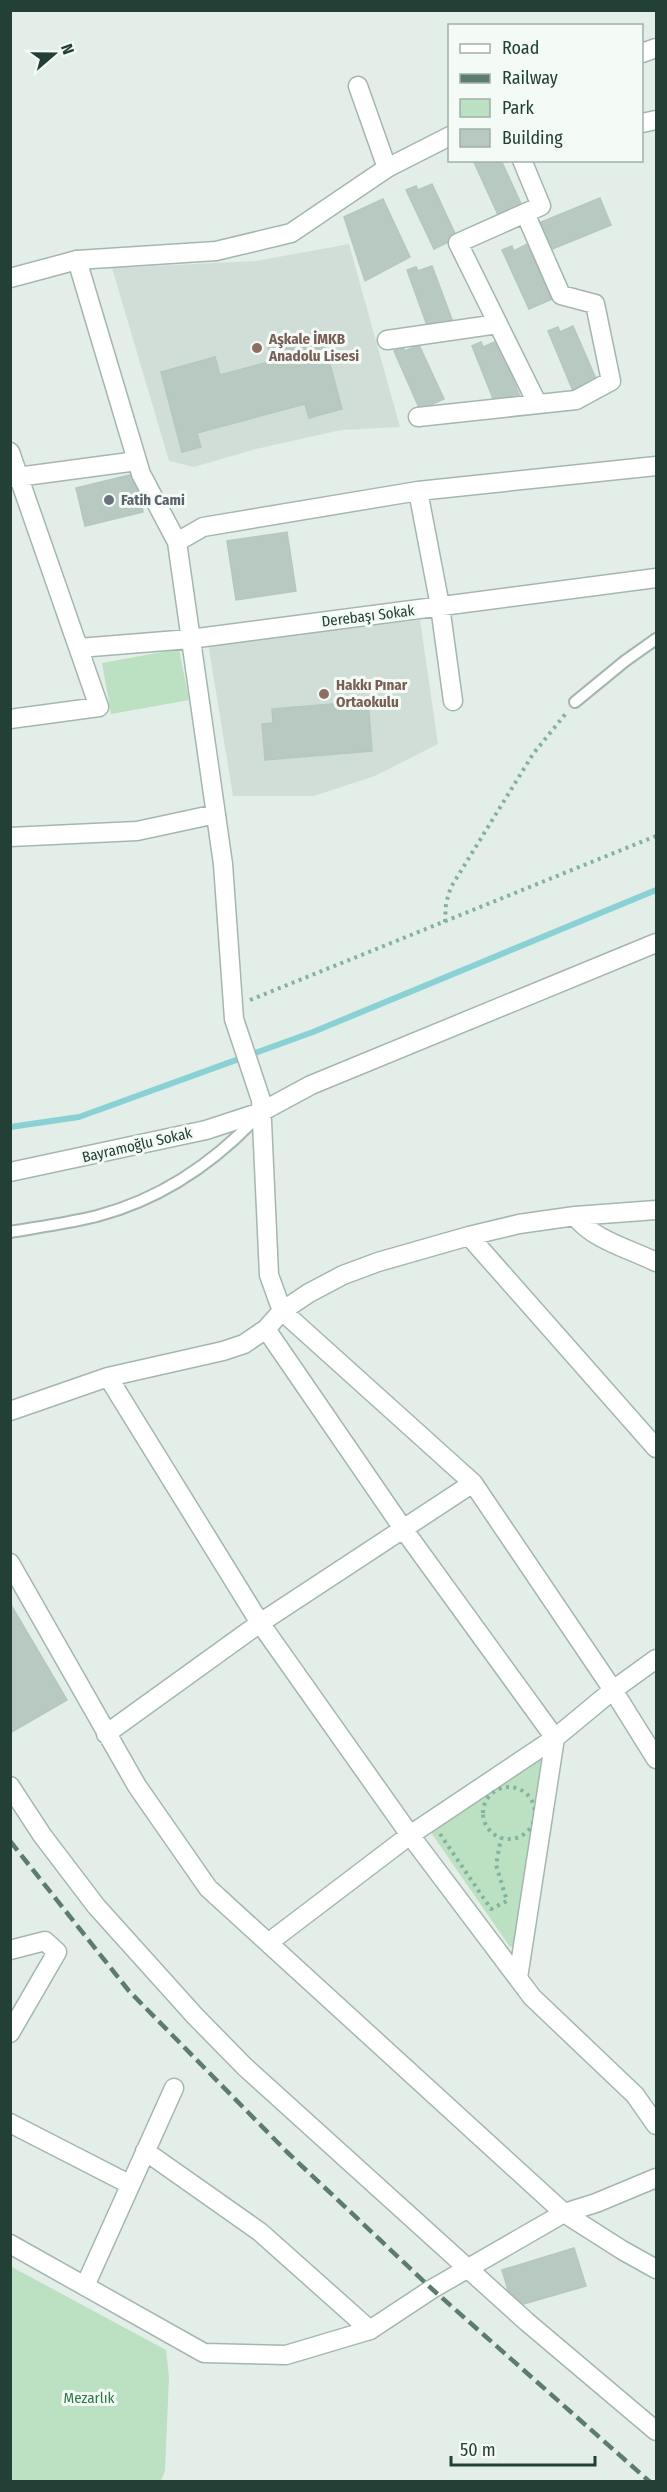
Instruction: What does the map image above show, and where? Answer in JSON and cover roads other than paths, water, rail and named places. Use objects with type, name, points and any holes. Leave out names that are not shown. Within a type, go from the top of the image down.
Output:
[{"type":"street","points":[[358,86],[387,168]]},
{"type":"street","points":[[10,278],[77,260],[216,251],[291,233],[387,168],[448,137]]},
{"type":"street","points":[[523,162],[541,206],[459,243],[537,403]]},
{"type":"street","points":[[418,417],[576,400],[611,381],[595,304],[561,295],[525,213]]},
{"type":"street","points":[[77,260],[141,474],[177,542],[223,864],[233,1013],[261,1106],[269,1275],[282,1311],[473,1483],[657,1759]]},
{"type":"street","points":[[387,340],[498,324]]},
{"type":"street","points":[[10,452],[15,477],[99,706],[10,719]]},
{"type":"street","points":[[15,477],[137,461]]},
{"type":"street","points":[[177,542],[203,527],[418,490],[657,466]]},
{"type":"street","points":[[418,490],[440,606],[453,701]]},
{"type":"street","name":"Derebaşı Sokak","points":[[79,648],[190,639],[657,578]]},
{"type":"street","points":[[10,837],[137,831],[216,814]]},
{"type":"street","name":"Bayramoğlu Sokak","points":[[10,1172],[206,1130],[657,943]]},
{"type":"street","points":[[10,1411],[108,1377],[224,1351],[244,1344],[266,1329],[282,1311],[309,1293],[342,1275],[378,1262],[519,1224],[575,1216],[657,1210]]},
{"type":"street","points":[[575,1216],[597,1234],[657,1262]]},
{"type":"street","points":[[469,1236],[657,1448]]},
{"type":"street","points":[[266,1329],[404,1530],[555,1738],[518,1978]]},
{"type":"street","points":[[108,1377],[260,1623],[410,1835],[532,1997],[635,2095],[657,2125]]},
{"type":"street","points":[[106,1734],[260,1623],[473,1483]]},
{"type":"street","points":[[10,1563],[137,1786],[208,1888],[564,2213],[657,2269]]},
{"type":"street","points":[[268,1943],[410,1835],[555,1738],[613,1690],[657,1659]]},
{"type":"street","points":[[10,1786],[68,1871],[195,2016],[297,2115],[527,2322],[657,2431]]},
{"type":"street","points":[[10,1950],[45,1941],[57,1952],[10,2033]]},
{"type":"street","points":[[85,2286],[174,2088]]},
{"type":"street","points":[[10,2123],[129,2184]]},
{"type":"street","points":[[145,2151],[260,2232],[370,2330]]},
{"type":"street","points":[[10,2244],[204,2353],[286,2355],[370,2330],[469,2268],[564,2213],[596,2204],[657,2178]]},
{"type":"lane","points":[[575,702],[625,661],[657,639]]},
{"type":"lane","points":[[10,1232],[96,1216],[164,1190],[185,1179],[213,1159],[261,1106]]},
{"type":"waterway","points":[[10,1127],[79,1117],[313,1032],[656,890]]},
{"type":"railway","points":[[10,1841],[129,1991],[287,2152],[432,2289],[650,2482]]},
{"type":"place","name":"Aşkale İMKB Anadolu Lisesi","points":[[257,348]]},
{"type":"place","name":"Fatih Cami","points":[[109,500]]},
{"type":"place","name":"Hakkı Pınar Ortaokulu","points":[[324,694]]},
{"type":"park label","name":"Mezarlık","points":[[89,2398]]}]
